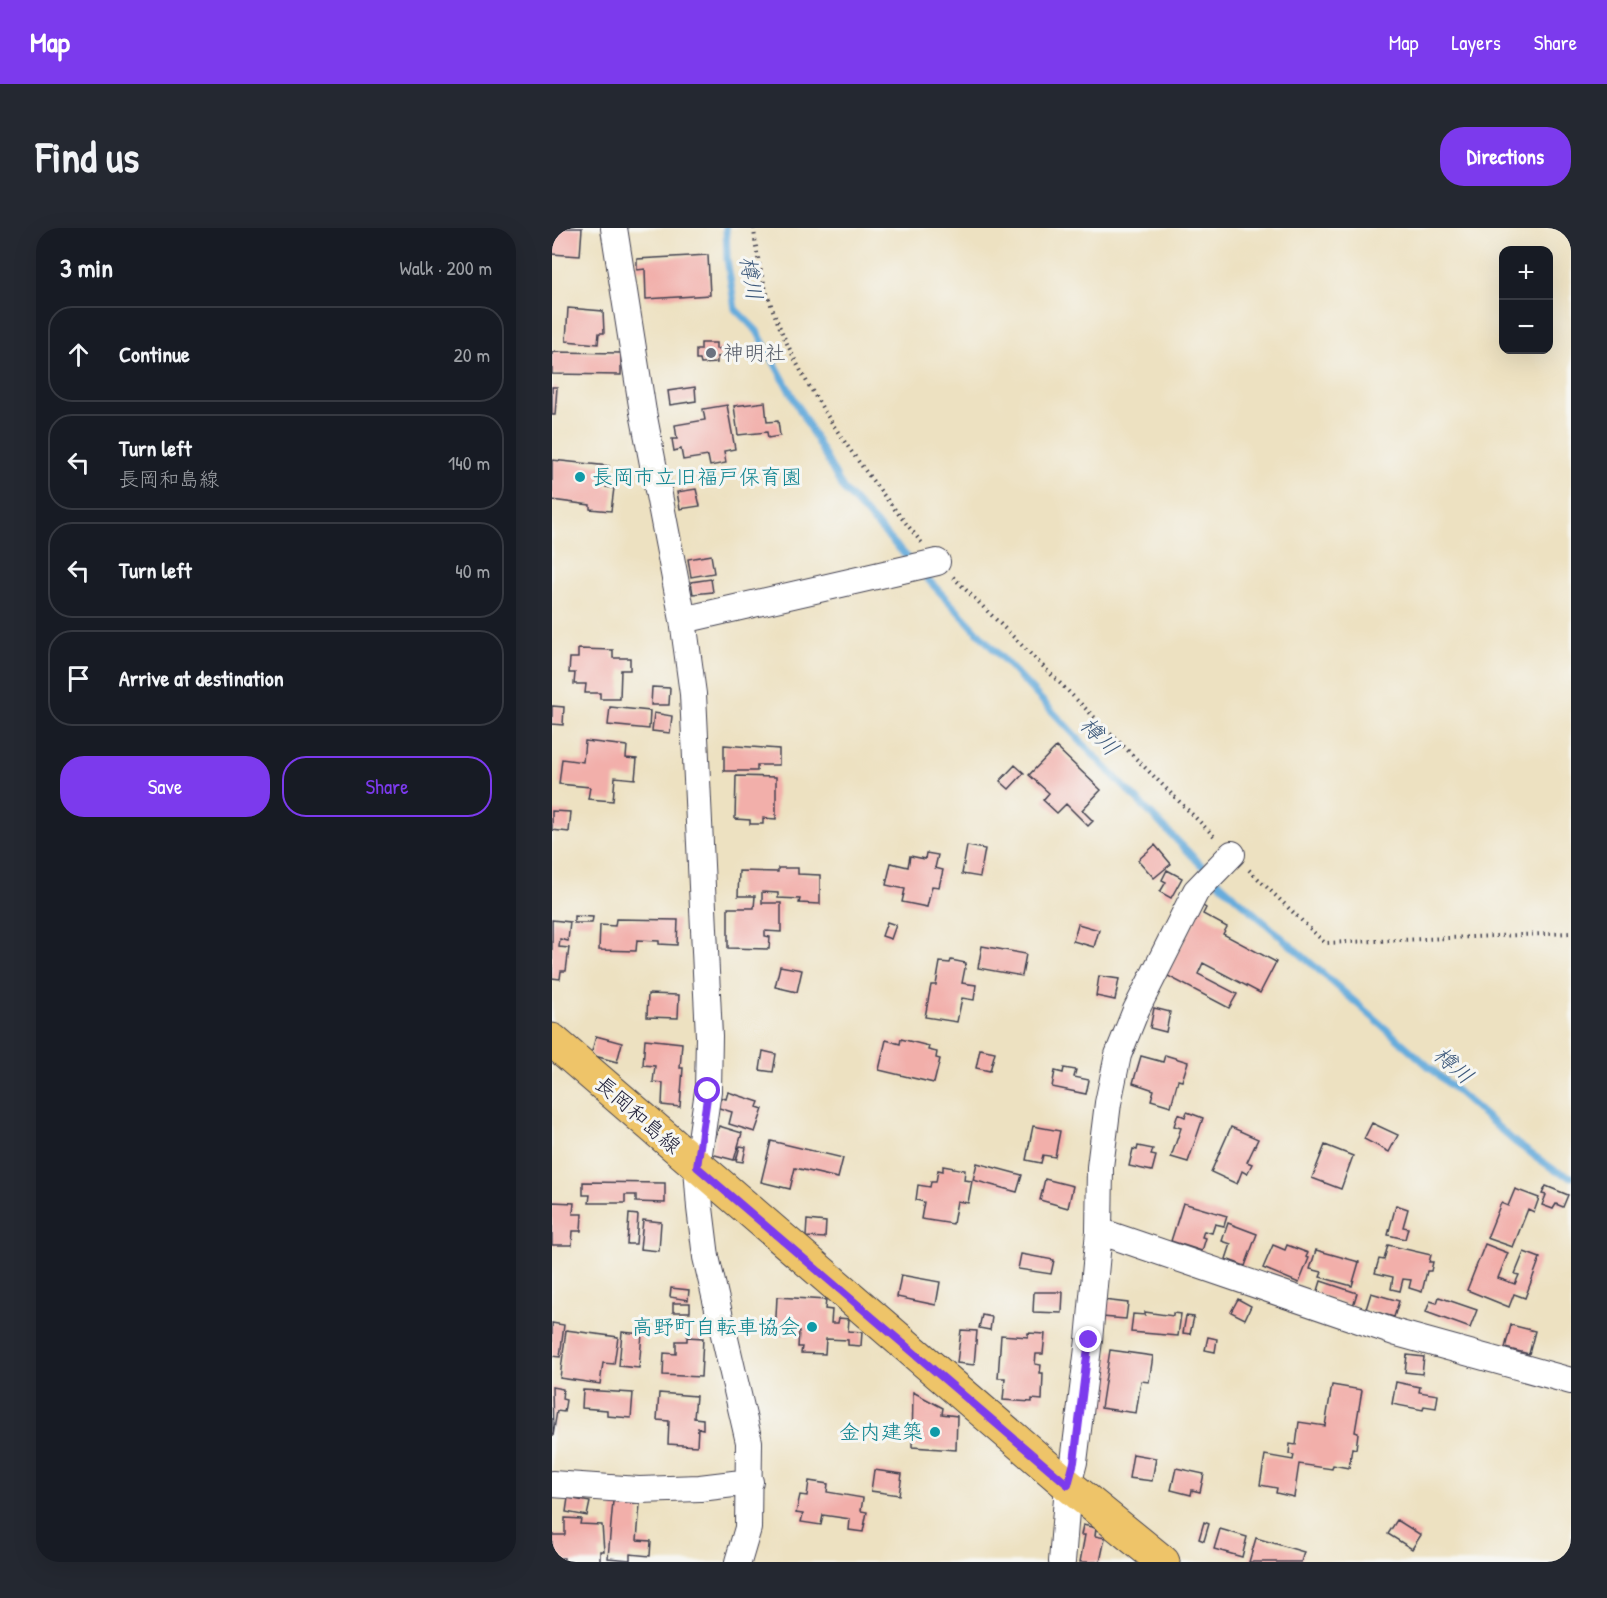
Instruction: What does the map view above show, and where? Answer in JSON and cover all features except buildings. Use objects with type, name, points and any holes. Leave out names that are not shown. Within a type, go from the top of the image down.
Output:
[{"type":"main road","name":"長岡和島線","points":[[552,1040],[1068,1485],[1163,1562]]},
{"type":"street","points":[[614,228],[643,412],[683,620],[694,706],[709,1036],[708,1091],[697,1167],[706,1257],[749,1442],[748,1528],[738,1562]]},
{"type":"street","points":[[683,620],[930,563]]},
{"type":"street","points":[[1062,1562],[1068,1485],[1077,1439],[1099,1231],[1100,1167],[1108,1103],[1118,1055],[1136,1010],[1196,891],[1225,861]]},
{"type":"street","points":[[1099,1231],[1397,1333],[1571,1381]]},
{"type":"street","points":[[552,1484],[639,1490],[750,1482]]},
{"type":"path","points":[[754,228],[756,252],[765,287],[780,328],[837,432],[930,563],[1225,861],[1325,943],[1571,933]]},
{"type":"waterway","name":"樽川","points":[[726,228],[727,259],[735,309],[757,331],[843,489],[911,561]]},
{"type":"waterway","name":"樽川","points":[[920,571],[1101,763],[1207,871]]},
{"type":"waterway","name":"樽川","points":[[1215,879],[1516,1143],[1556,1171],[1571,1177]]},
{"type":"place","name":"神明社","points":[[711,353]]},
{"type":"place","name":"長岡市立旧福戸保育園","points":[[580,477]]},
{"type":"place","name":"高野町自転車協会","points":[[812,1327]]},
{"type":"place","name":"金内建築","points":[[935,1432]]},
{"type":"route","points":[[708,1091],[697,1167],[917,1353],[1068,1485],[1074,1462],[1089,1340]]}]
